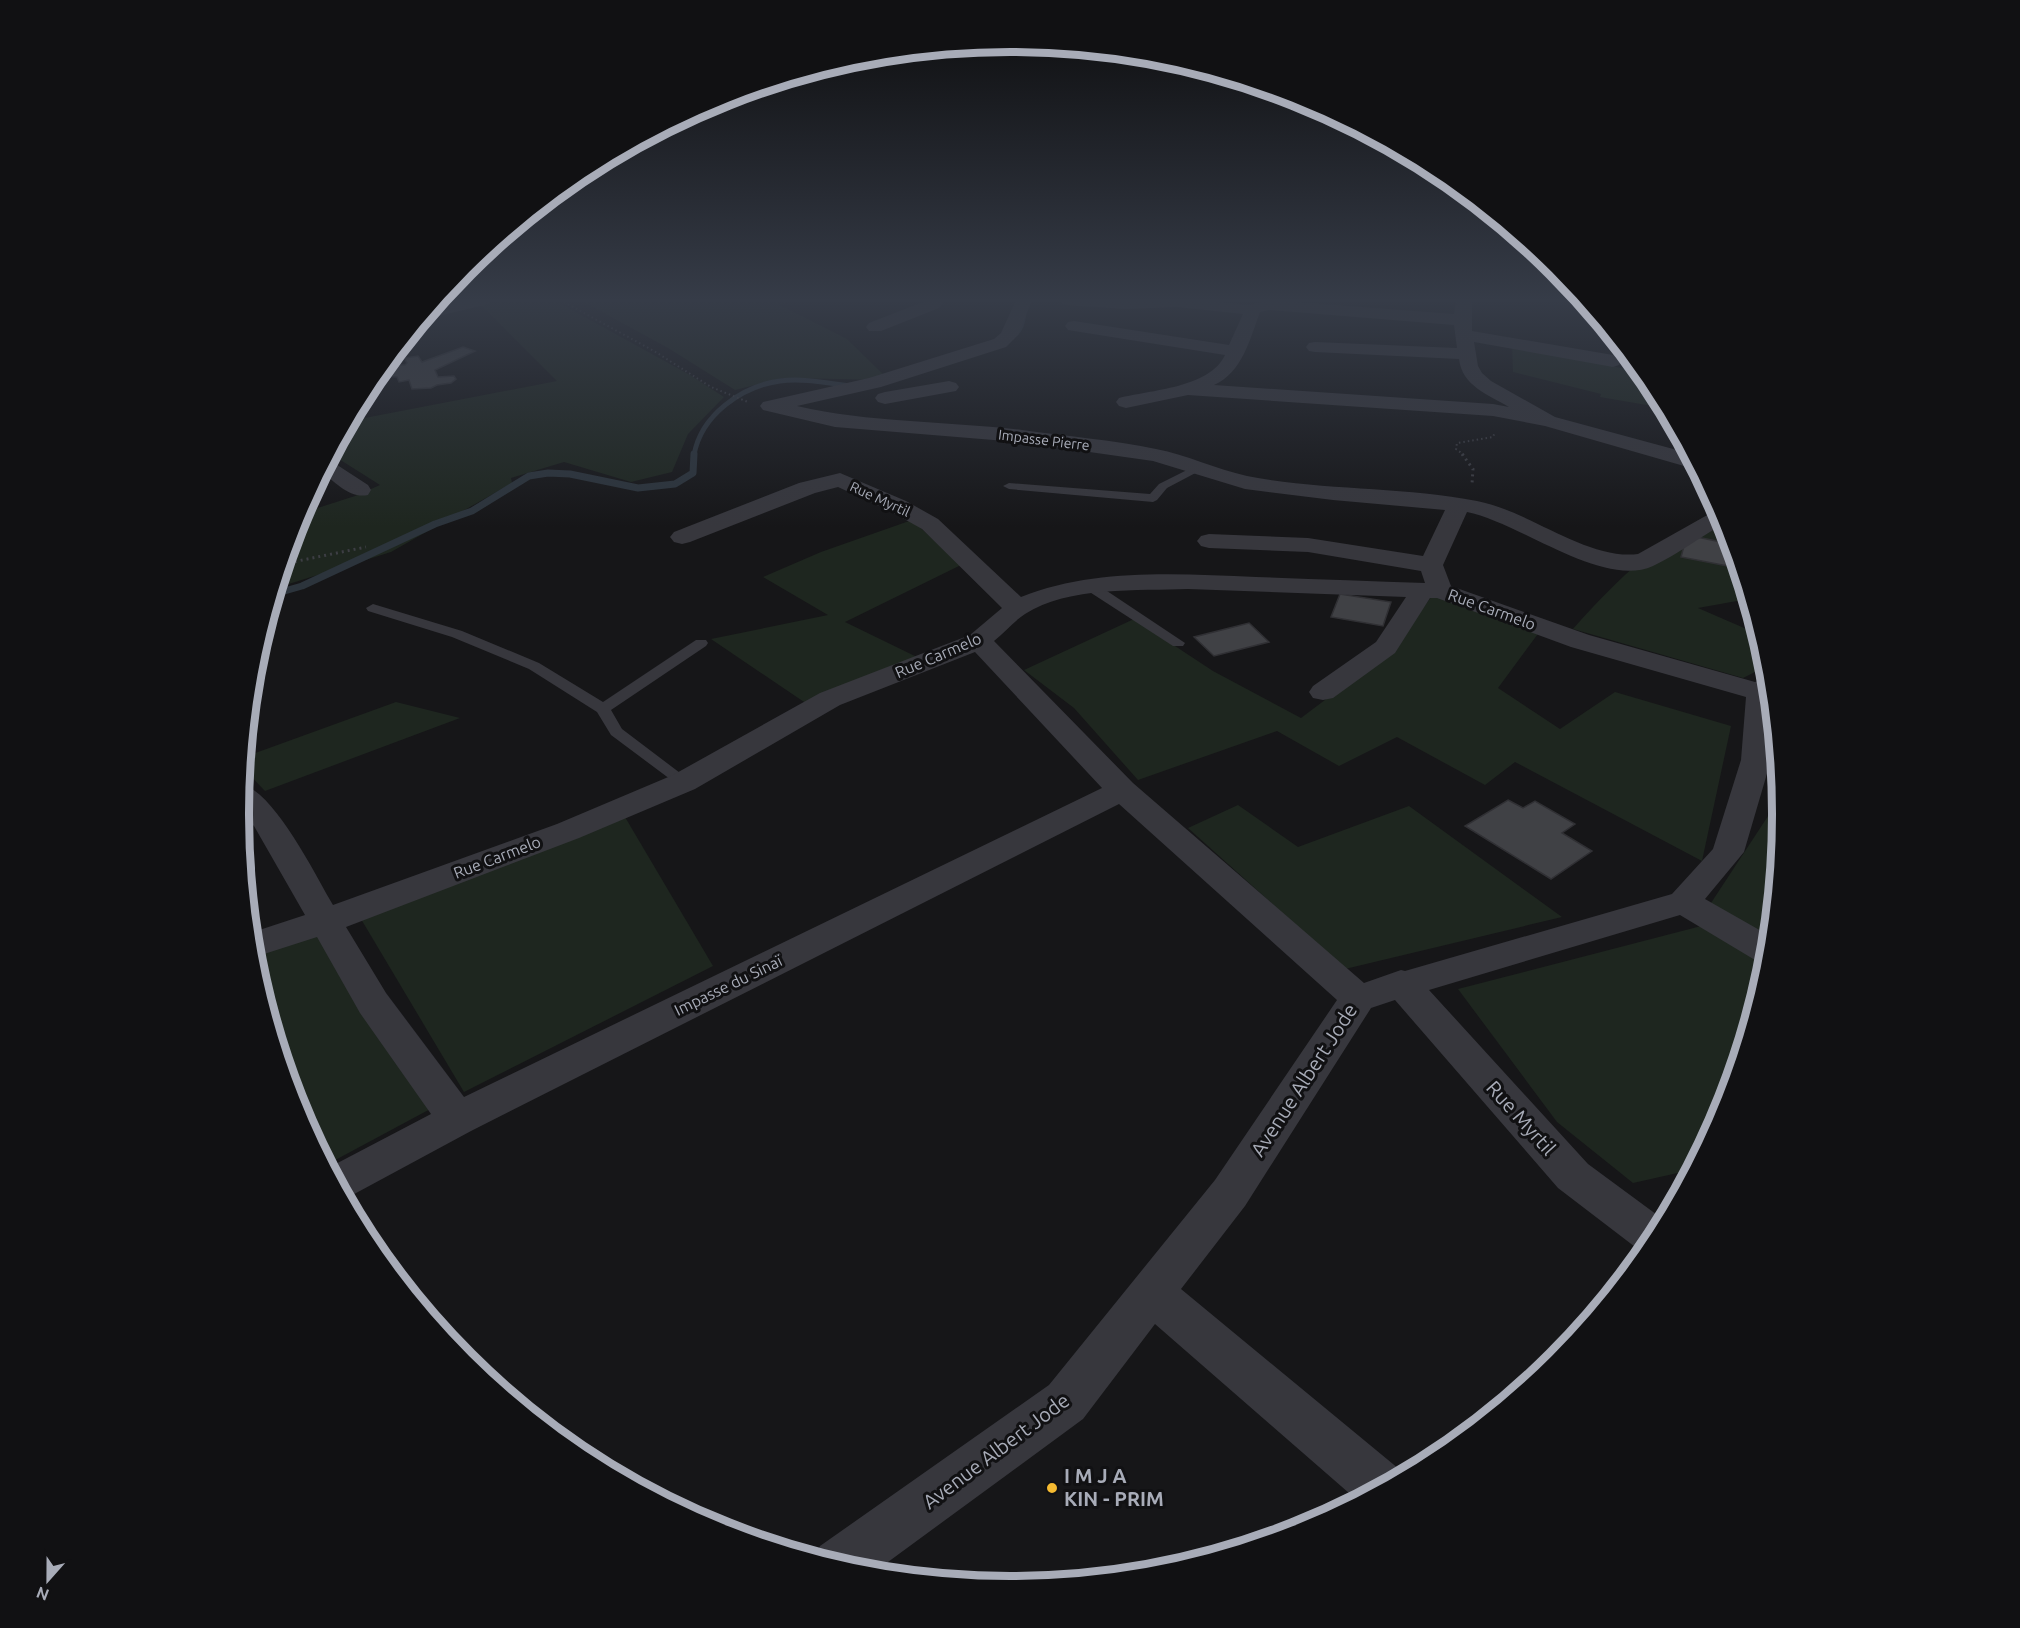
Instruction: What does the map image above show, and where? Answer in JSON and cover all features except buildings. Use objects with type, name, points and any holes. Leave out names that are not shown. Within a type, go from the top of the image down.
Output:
[{"type":"street","points":[[770,406],[893,376]]},
{"type":"street","points":[[1126,402],[1188,389],[1219,376]]},
{"type":"street","points":[[1474,376],[1484,385],[1548,421]]},
{"type":"street","points":[[835,421],[863,405],[885,398],[949,387]]},
{"type":"street","points":[[1188,389],[1493,410],[1548,421],[1683,458]]},
{"type":"street","name":"Impasse Pierre","points":[[770,406],[835,421],[1019,436],[1155,456],[1245,482],[1333,493],[1450,503],[1503,515],[1598,557],[1636,563],[1644,561],[1712,519]]},
{"type":"street","points":[[331,469],[360,490]]},
{"type":"street","name":"Rue Myrtil","points":[[682,537],[807,488],[840,480],[898,506],[930,524],[1017,608]]},
{"type":"street","points":[[1323,692],[1386,647],[1431,582],[1450,503]]},
{"type":"street","points":[[1209,542],[1308,545],[1431,582]]},
{"type":"street","name":"Rue Carmelo","points":[[260,943],[326,921],[568,831],[684,782],[830,699],[980,641],[1017,608],[1051,594],[1090,586],[1188,582],[1431,582],[1580,641],[1760,687]]},
{"type":"street","points":[[980,641],[1122,790],[1358,998]]},
{"type":"street","points":[[1760,946],[1684,902],[1728,852],[1756,760],[1763,703]]},
{"type":"street","name":"Impasse du Sinaï","points":[[343,1181],[457,1119],[1122,790]]},
{"type":"street","points":[[249,803],[267,821],[374,1003],[457,1119]]},
{"type":"street","name":"Avenue Albert Jode","points":[[849,1558],[1066,1402],[1230,1193],[1358,998],[1401,983],[1684,902]]},
{"type":"street","name":"Rue Myrtil","points":[[1401,983],[1573,1176],[1646,1232]]},
{"type":"street","points":[[1152,1293],[1375,1482]]},
{"type":"lane","points":[[1009,486],[1153,498],[1163,486],[1199,468]]},
{"type":"lane","points":[[1090,586],[1178,643]]},
{"type":"lane","points":[[373,608],[457,634],[534,666],[603,709],[616,732],[684,782]]},
{"type":"lane","points":[[603,709],[700,644]]},
{"type":"path","points":[[692,376],[732,399],[770,406]]},
{"type":"path","points":[[1450,503],[1473,483],[1475,474],[1469,459],[1456,449],[1457,443],[1493,437],[1500,421],[1512,421],[1524,416]]},
{"type":"path","points":[[291,562],[366,547]]},
{"type":"shaded area","points":[[552,376],[692,376],[724,397],[688,434],[672,472],[631,482],[564,462],[511,478],[512,483],[391,552],[284,586],[312,510],[380,485],[337,458],[360,419],[557,381]]},
{"type":"shaded area","points":[[713,376],[885,376],[889,380],[783,378],[735,390]]},
{"type":"shaded area","points":[[1529,376],[1632,376],[1652,406],[1600,397],[1601,394]]},
{"type":"shaded area","points":[[1704,517],[1714,523],[1741,600],[1698,608],[1749,630],[1758,671],[1743,678],[1573,629],[1634,567]]},
{"type":"shaded area","points":[[912,520],[961,565],[845,622],[919,658],[807,704],[711,639],[828,615],[763,577],[821,552]]},
{"type":"shaded area","points":[[1434,593],[1540,631],[1498,688],[1560,729],[1615,692],[1731,726],[1702,861],[1515,762],[1485,785],[1397,737],[1339,766],[1277,731],[1138,780],[1074,708],[1024,670],[1134,619],[1213,671],[1301,718],[1394,648]]},
{"type":"shaded area","points":[[396,702],[460,718],[265,791],[250,775],[251,754]]},
{"type":"shaded area","points":[[1238,805],[1298,847],[1409,806],[1562,917],[1345,969],[1188,828]]},
{"type":"shaded area","points":[[1772,810],[1770,864],[1761,935],[1709,906]]},
{"type":"shaded area","points":[[625,817],[713,966],[464,1092],[361,919]]},
{"type":"shaded area","points":[[1709,924],[1758,958],[1746,1011],[1731,1059],[1714,1105],[1681,1172],[1633,1183],[1557,1122],[1458,989]]},
{"type":"shaded area","points":[[318,930],[434,1107],[333,1161],[306,1105],[289,1059],[274,1011],[261,951]]},
{"type":"waterway","points":[[694,455],[698,441],[714,415],[738,396],[752,389],[789,380],[850,386]]},
{"type":"waterway","points":[[282,592],[302,586],[435,524],[472,511],[529,476],[548,473],[570,474],[638,488],[675,484],[693,473],[694,454]]},
{"type":"place","name":"I M J A KIN - PRIM","points":[[1052,1488]]}]
